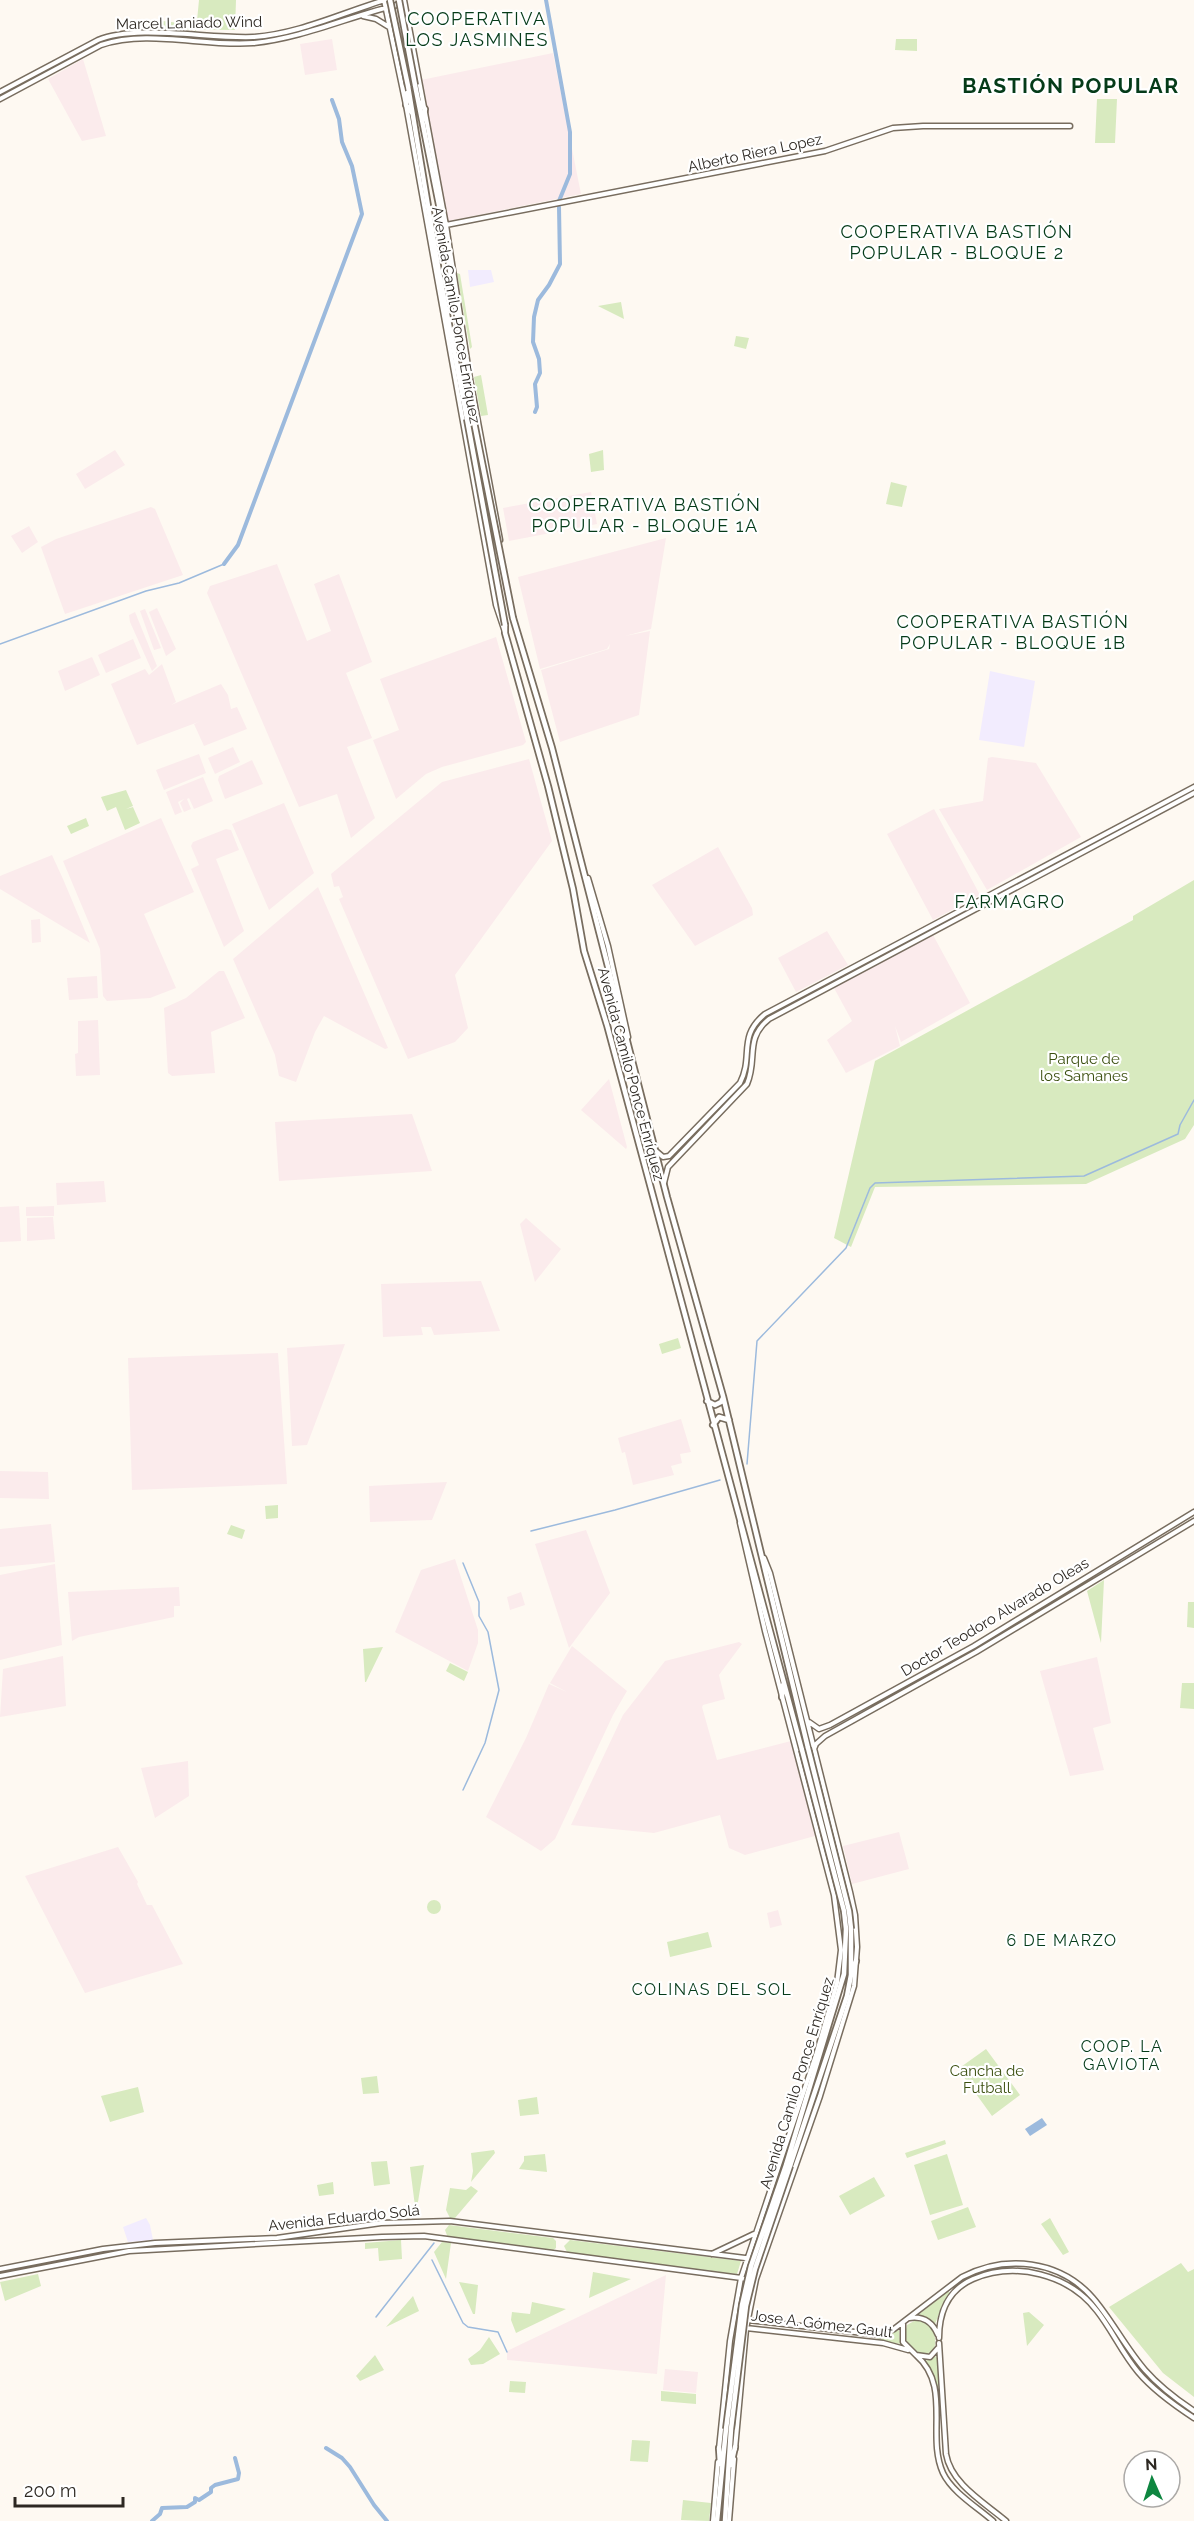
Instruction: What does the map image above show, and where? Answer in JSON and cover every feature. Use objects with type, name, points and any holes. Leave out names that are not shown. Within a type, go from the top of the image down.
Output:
[{"type":"main road","points":[[370,4],[375,0]]},
{"type":"main road","name":"Marcel Laniado Wind","points":[[0,92],[114,34],[262,36],[298,29],[386,0]]},
{"type":"main road","name":"Avenida Camilo Ponce Enríquez","points":[[386,0],[389,27],[406,105],[496,605],[536,739],[573,889],[584,951],[607,1024],[792,1714],[806,1749]]},
{"type":"main road","name":"Avenida Camilo Ponce Enríquez","points":[[386,0],[414,115],[450,335],[505,633]]},
{"type":"main road","name":"Avenida Camilo Ponce Enríquez","points":[[399,0],[449,264],[463,358],[513,618],[550,742],[664,1184],[723,1396],[848,1929],[851,1975],[847,1996],[755,2269],[746,2306],[726,2447]]},
{"type":"main road","name":"Marcel Laniado Wind","points":[[0,99],[115,40],[230,44],[255,42],[296,35],[406,1]]},
{"type":"main road","name":"Avenida Camilo Ponce Enríquez","points":[[406,1],[446,225],[470,379],[516,626]]},
{"type":"main road","points":[[360,15],[376,19],[389,27]]},
{"type":"main road","points":[[408,87],[406,105],[414,115]]},
{"type":"main road","points":[[418,102],[425,109],[423,122]]},
{"type":"main road","name":"Alberto Riera Lopez","points":[[446,225],[825,151],[893,128],[1070,126]]},
{"type":"main road","points":[[449,264],[453,269],[451,277]]},
{"type":"main road","points":[[448,320],[446,329],[450,335]]},
{"type":"main road","points":[[464,340],[462,351],[470,379]]},
{"type":"main road","points":[[453,349],[454,372]]},
{"type":"main road","points":[[471,470],[479,475],[486,466]]},
{"type":"main road","points":[[480,522],[485,512],[494,510]]},
{"type":"main road","points":[[656,1151],[663,1157],[669,1156],[740,1083],[745,1074],[749,1033],[754,1023],[765,1014],[1194,787]]},
{"type":"main road","points":[[664,1184],[666,1172],[672,1162],[747,1084],[754,1035],[759,1026],[769,1018],[1194,793]]},
{"type":"main road","points":[[707,1401],[717,1405],[723,1396]]},
{"type":"main road","points":[[713,1425],[719,1417],[729,1420]]},
{"type":"main road","name":"Doctor Teodoro Alvarado Oleas","points":[[807,1720],[819,1729],[830,1725],[974,1646],[1194,1512]]},
{"type":"main road","name":"Avenida Camilo Ponce Enríquez","points":[[726,2447],[729,2347],[741,2278],[746,2258],[790,2137],[839,1972],[840,1928],[826,1861],[739,1526],[741,1519]]},
{"type":"main road","name":"Doctor Teodoro Alvarado Oleas","points":[[814,1750],[816,1744],[825,1736],[976,1652],[1194,1521]]},
{"type":"main road","name":"Avenida Camilo Ponce Enríquez","points":[[726,2447],[756,2279],[850,1998],[856,1961],[855,1915],[770,1574],[761,1552]]},
{"type":"main road","points":[[783,1680],[783,1699],[792,1714]]},
{"type":"main road","points":[[806,1749],[819,1773]]},
{"type":"main road","points":[[816,1824],[825,1827],[832,1821]]},
{"type":"main road","points":[[826,1861],[833,1855],[841,1858]]},
{"type":"main road","name":"Avenida Camilo Ponce Enríquez","points":[[788,2166],[802,2110],[844,1974],[848,1929]]},
{"type":"main road","points":[[851,1975],[856,1961]]},
{"type":"main road","points":[[794,2122],[802,2110]]},
{"type":"main road","points":[[808,2113],[810,2123]]},
{"type":"main road","points":[[798,2142],[806,2134]]},
{"type":"main road","points":[[790,2137],[790,2152]]},
{"type":"main road","name":"Avenida Eduardo Solá","points":[[0,2269],[155,2242],[278,2238],[381,2223],[415,2222],[456,2222],[562,2237],[762,2260]]},
{"type":"main road","points":[[757,2227],[760,2233],[765,2234],[772,2228]]},
{"type":"main road","points":[[711,2254],[755,2233]]},
{"type":"main road","name":"Avenida Eduardo Solá","points":[[0,2276],[129,2252],[424,2236],[756,2279]]},
{"type":"main road","name":"Jose A. Gómez Gault","points":[[747,2320],[881,2335],[906,2320],[962,2277],[983,2268],[1013,2264],[1046,2268],[1069,2278],[1086,2290],[1146,2371],[1194,2411]]},
{"type":"main road","points":[[1006,2521],[957,2479],[949,2469],[946,2454],[939,2320],[955,2291],[967,2282],[984,2275],[1006,2271],[1026,2272],[1052,2277],[1072,2288],[1088,2301],[1140,2374],[1160,2393],[1194,2418]]},
{"type":"main road","points":[[737,2300],[743,2297],[751,2302]]},
{"type":"main road","name":"Jose A. Gómez Gault","points":[[734,2319],[746,2329],[891,2344],[909,2350]]},
{"type":"main road","points":[[916,2355],[926,2358],[932,2356],[939,2341],[933,2325],[926,2319],[906,2320],[901,2336],[909,2350],[923,2362],[933,2381],[942,2470],[954,2487],[993,2521]]},
{"type":"main road","points":[[820,2329],[820,2335]]},
{"type":"main road","points":[[729,2347],[738,2342],[744,2347]]},
{"type":"main road","points":[[715,2521],[726,2447]]},
{"type":"main road","points":[[726,2447],[727,2521]]},
{"type":"main road","points":[[715,2521],[726,2447]]},
{"type":"main road","points":[[726,2447],[727,2521]]},
{"type":"shaded area","points":[[332,39],[337,70],[305,75],[300,44]]},
{"type":"shaded area","points":[[553,53],[581,194],[448,221],[421,80]]},
{"type":"shaded area","points":[[83,59],[106,136],[82,141],[48,79]]},
{"type":"shaded area","points":[[468,270],[491,270],[494,282],[470,287]]},
{"type":"shaded area","points":[[115,450],[125,465],[85,489],[76,474]]},
{"type":"shaded area","points":[[591,492],[597,524],[509,541],[503,508]]},
{"type":"shaded area","points":[[151,507],[155,509],[183,575],[65,614],[41,547],[56,539]]},
{"type":"shaded area","points":[[29,526],[38,542],[22,553],[11,536]]},
{"type":"shaded area","points":[[666,538],[651,629],[625,636],[650,631],[639,715],[560,742],[541,670],[609,649],[610,644],[607,649],[540,669],[518,577]]},
{"type":"shaded area","points":[[277,564],[307,641],[331,631],[314,584],[339,574],[372,662],[346,673],[372,738],[347,747],[375,818],[351,838],[337,794],[299,807],[207,593],[210,586]]},
{"type":"shaded area","points":[[157,608],[176,649],[166,656],[149,612]]},
{"type":"shaded area","points":[[145,609],[161,648],[154,650],[140,611]]},
{"type":"shaded area","points":[[135,612],[157,666],[152,671],[130,622],[129,615]]},
{"type":"shaded area","points":[[496,637],[526,742],[523,745],[442,767],[426,774],[396,799],[373,740],[399,730],[380,679]]},
{"type":"shaded area","points":[[133,639],[141,658],[106,673],[98,655]]},
{"type":"shaded area","points":[[92,657],[100,675],[65,691],[58,671]]},
{"type":"shaded area","points":[[162,664],[176,702],[171,705],[221,684],[228,695],[231,709],[237,707],[247,729],[204,746],[194,724],[201,721],[137,745],[111,684],[145,669],[149,675]]},
{"type":"shaded area","points":[[990,671],[1035,681],[1024,747],[979,740]]},
{"type":"shaded area","points":[[233,747],[240,762],[215,774],[208,758]]},
{"type":"shaded area","points":[[199,754],[206,773],[164,790],[156,770]]},
{"type":"shaded area","points":[[988,758],[1036,763],[1081,837],[987,890],[939,809],[983,801]]},
{"type":"shaded area","points":[[529,759],[552,841],[455,975],[468,1028],[455,1042],[408,1059],[339,899],[343,897],[339,886],[334,887],[331,874],[442,782]]},
{"type":"shaded area","points":[[252,760],[263,784],[225,799],[218,780],[219,776]]},
{"type":"shaded area","points":[[203,777],[213,801],[194,809],[189,798],[187,799],[191,809],[184,812],[180,803],[184,799],[178,802],[182,812],[175,815],[166,792]]},
{"type":"shaded area","points":[[284,803],[314,873],[269,910],[232,824]]},
{"type":"shaded area","points":[[934,809],[980,895],[933,920],[887,834]]},
{"type":"shaded area","points":[[161,818],[194,892],[144,914],[176,988],[150,998],[107,1001],[103,996],[100,949],[63,861]]},
{"type":"shaded area","points":[[226,829],[231,830],[239,850],[216,859],[244,931],[224,947],[191,869],[199,865],[191,846],[193,842]]},
{"type":"shaded area","points":[[718,847],[752,908],[753,915],[695,946],[652,885]]},
{"type":"shaded area","points":[[52,855],[90,943],[0,889],[0,876]]},
{"type":"shaded area","points":[[318,887],[388,1048],[385,1049],[324,1016],[315,1032],[296,1082],[279,1076],[275,1055],[233,959]]},
{"type":"shaded area","points":[[40,919],[41,942],[32,943],[31,920]]},
{"type":"shaded area","points":[[827,931],[848,965],[796,992],[778,958]]},
{"type":"shaded area","points":[[933,935],[970,1003],[901,1042],[895,1026],[900,1046],[846,1073],[827,1040],[852,1021],[834,988]]},
{"type":"shaded area","points":[[219,971],[224,971],[245,1018],[211,1032],[215,1073],[172,1076],[168,1073],[164,1008],[186,998]]},
{"type":"shaded area","points":[[97,976],[98,998],[69,1000],[67,978]]},
{"type":"shaded area","points":[[98,1020],[100,1075],[76,1076],[78,1021]]},
{"type":"shaded area","points":[[609,1079],[627,1147],[626,1149],[581,1110]]},
{"type":"shaded area","points":[[412,1114],[432,1171],[279,1181],[275,1122]]},
{"type":"shaded area","points":[[104,1181],[106,1202],[57,1205],[56,1183]]},
{"type":"shaded area","points":[[19,1206],[21,1241],[0,1242],[0,1207]]},
{"type":"shaded area","points":[[54,1206],[54,1216],[26,1216],[26,1207]]},
{"type":"shaded area","points":[[53,1217],[55,1239],[27,1241],[27,1218]]},
{"type":"shaded area","points":[[526,1218],[561,1249],[535,1282],[520,1224]]},
{"type":"shaded area","points":[[481,1281],[500,1331],[434,1335],[431,1327],[421,1327],[423,1335],[383,1337],[381,1284]]},
{"type":"shaded area","points":[[345,1344],[307,1445],[292,1446],[287,1348]]},
{"type":"shaded area","points":[[278,1353],[287,1484],[132,1490],[128,1358]]},
{"type":"shaded area","points":[[681,1419],[691,1452],[680,1454],[682,1463],[671,1466],[674,1475],[633,1485],[625,1452],[622,1453],[618,1438]]},
{"type":"shaded area","points":[[0,1471],[48,1472],[49,1499],[0,1498]]},
{"type":"shaded area","points":[[447,1482],[432,1520],[370,1522],[369,1486]]},
{"type":"shaded area","points":[[51,1524],[55,1562],[0,1567],[0,1529]]},
{"type":"shaded area","points":[[586,1530],[610,1593],[569,1648],[535,1544]]},
{"type":"shaded area","points":[[455,1559],[478,1630],[478,1643],[468,1671],[395,1632],[421,1570]]},
{"type":"shaded area","points":[[55,1564],[62,1645],[0,1660],[0,1575]]},
{"type":"shaded area","points":[[179,1587],[180,1606],[174,1606],[174,1617],[79,1637],[72,1641],[68,1592]]},
{"type":"shaded area","points":[[521,1592],[525,1605],[510,1610],[507,1597]]},
{"type":"shaded area","points":[[739,1642],[742,1644],[719,1675],[725,1699],[702,1707],[717,1760],[791,1741],[815,1836],[745,1855],[729,1848],[720,1815],[654,1833],[571,1825],[623,1715],[665,1661]]},
{"type":"shaded area","points":[[572,1646],[627,1691],[613,1715],[555,1839],[541,1851],[486,1817],[526,1738],[549,1684],[567,1692],[550,1683]]},
{"type":"shaded area","points":[[63,1656],[66,1706],[0,1717],[3,1669]]},
{"type":"shaded area","points":[[1097,1657],[1111,1723],[1093,1728],[1104,1770],[1070,1776],[1040,1671]]},
{"type":"shaded area","points":[[188,1761],[189,1796],[155,1818],[141,1768]]},
{"type":"shaded area","points":[[899,1832],[909,1869],[852,1884],[843,1846]]},
{"type":"shaded area","points":[[118,1847],[138,1882],[147,1905],[152,1905],[183,1964],[85,1993],[25,1876]]},
{"type":"shaded area","points":[[778,1910],[782,1925],[770,1928],[767,1913]]},
{"type":"shaded area","points":[[146,2218],[153,2240],[128,2242],[123,2227]]},
{"type":"shaded area","points":[[666,2275],[657,2374],[507,2360],[507,2351]]},
{"type":"shaded area","points":[[665,2369],[698,2372],[696,2393],[663,2390]]},
{"type":"green space","points":[[199,0],[236,0],[235,30],[196,30]]},
{"type":"green space","points":[[148,21],[173,22],[194,30],[149,29]]},
{"type":"green space","points":[[896,39],[917,39],[917,51],[895,50]]},
{"type":"green space","points":[[1097,99],[1117,99],[1115,143],[1095,143]]},
{"type":"green space","points":[[457,273],[460,274],[472,347],[470,349]]},
{"type":"green space","points":[[621,302],[624,319],[598,306]]},
{"type":"green space","points":[[736,336],[749,338],[746,349],[734,346]]},
{"type":"green space","points":[[481,375],[488,415],[481,416],[474,377]]},
{"type":"green space","points":[[603,450],[604,470],[591,472],[589,454]]},
{"type":"green space","points":[[891,482],[907,486],[902,507],[886,504]]},
{"type":"green space","points":[[126,790],[133,806],[126,809],[133,807],[140,823],[125,830],[116,807],[107,811],[101,797]]},
{"type":"green space","points":[[86,818],[89,826],[71,834],[67,826]]},
{"type":"green space","name":"Parque de los Samanes","points":[[1194,880],[1194,1125],[1185,1139],[1086,1184],[875,1187],[851,1247],[834,1238],[875,1061],[1133,920],[1133,916]]},
{"type":"green space","points":[[678,1338],[681,1348],[662,1354],[659,1344]]},
{"type":"green space","points":[[278,1505],[278,1518],[266,1519],[265,1506]]},
{"type":"green space","points":[[231,1525],[245,1530],[242,1539],[227,1534]]},
{"type":"green space","points":[[1104,1580],[1101,1643],[1087,1591]]},
{"type":"green space","points":[[1188,1602],[1194,1602],[1194,1628],[1187,1627]]},
{"type":"green space","points":[[383,1647],[366,1682],[365,1682],[363,1649]]},
{"type":"green space","points":[[450,1663],[468,1672],[464,1681],[446,1671]]},
{"type":"green space","points":[[1182,1683],[1194,1683],[1194,1709],[1180,1708]]},
{"type":"green space","points":[[434,1900],[439,1902],[441,1907],[439,1912],[434,1914],[429,1912],[427,1907],[429,1902]]},
{"type":"green space","points":[[708,1932],[712,1947],[670,1957],[667,1942]]},
{"type":"green space","name":"Cancha de Futball","points":[[986,2049],[1020,2095],[992,2116],[958,2069]]},
{"type":"green space","points":[[377,2076],[379,2093],[363,2094],[361,2078]]},
{"type":"green space","points":[[138,2087],[144,2112],[110,2122],[101,2096]]},
{"type":"green space","points":[[537,2097],[539,2114],[520,2116],[518,2100]]},
{"type":"green space","points":[[945,2140],[946,2144],[907,2158],[905,2153]]},
{"type":"green space","points":[[494,2150],[495,2153],[471,2182],[473,2171],[471,2153]]},
{"type":"green space","points":[[545,2154],[547,2172],[519,2169],[524,2156]]},
{"type":"green space","points":[[947,2154],[963,2205],[930,2215],[914,2165]]},
{"type":"green space","points":[[387,2161],[390,2184],[374,2186],[371,2162]]},
{"type":"green space","points":[[424,2165],[416,2214],[410,2167]]},
{"type":"green space","points":[[874,2177],[885,2196],[850,2215],[839,2196]]},
{"type":"green space","points":[[333,2182],[334,2194],[319,2196],[317,2185]]},
{"type":"green space","points":[[471,2186],[478,2191],[455,2218],[450,2218],[446,2210],[450,2188],[466,2190]]},
{"type":"green space","points":[[968,2207],[976,2227],[938,2240],[931,2221]]},
{"type":"green space","points":[[1050,2218],[1069,2252],[1063,2255],[1041,2224]]},
{"type":"green space","points":[[449,2225],[553,2238],[556,2241],[556,2248],[552,2251],[448,2238],[445,2230]]},
{"type":"green space","points":[[401,2240],[402,2259],[379,2261],[378,2248],[365,2249],[365,2243]]},
{"type":"green space","points":[[570,2240],[741,2261],[737,2274],[568,2254],[564,2246]]},
{"type":"green space","points":[[442,2242],[451,2243],[446,2279],[434,2252]]},
{"type":"green space","points":[[1181,2263],[1188,2272],[1194,2269],[1194,2397],[1163,2373],[1109,2307]]},
{"type":"green space","points":[[593,2272],[631,2279],[589,2298]]},
{"type":"green space","points":[[38,2274],[41,2286],[5,2301],[0,2282]]},
{"type":"green space","points":[[459,2282],[478,2285],[475,2314],[473,2314]]},
{"type":"green space","points":[[948,2291],[950,2293],[935,2324],[926,2317],[918,2315]]},
{"type":"green space","points":[[413,2296],[419,2311],[386,2327]]},
{"type":"green space","points":[[532,2302],[566,2309],[516,2333],[511,2320],[512,2312],[530,2314]]},
{"type":"green space","points":[[1029,2312],[1044,2325],[1027,2346],[1023,2313]]},
{"type":"green space","points":[[921,2320],[929,2326],[935,2338],[933,2351],[924,2355],[912,2349],[904,2337],[907,2325]]},
{"type":"green space","points":[[899,2330],[900,2344],[877,2340],[877,2338]]},
{"type":"green space","points":[[489,2337],[500,2354],[483,2364],[471,2365],[468,2359],[480,2350]]},
{"type":"green space","points":[[375,2355],[384,2370],[360,2381],[356,2376]]},
{"type":"green space","points":[[937,2356],[941,2404],[939,2404],[936,2384],[925,2361]]},
{"type":"green space","points":[[510,2381],[526,2382],[525,2393],[509,2392]]},
{"type":"green space","points":[[661,2391],[696,2394],[696,2404],[661,2401]]},
{"type":"green space","points":[[632,2440],[650,2441],[648,2462],[630,2461]]},
{"type":"green space","points":[[683,2500],[711,2503],[709,2521],[681,2520]]},
{"type":"water","points":[[1042,2118],[1047,2125],[1030,2136],[1025,2129]]},
{"type":"waterway","points":[[546,0],[570,132],[570,174],[559,201]]},
{"type":"waterway","points":[[224,564],[238,545],[362,214],[352,166],[342,142],[339,119],[332,100]]},
{"type":"waterway","points":[[535,412],[537,407],[535,384],[540,373],[539,359],[533,342],[534,317],[538,300],[560,264],[559,207]]},
{"type":"waterway","points":[[0,644],[146,591],[179,583],[224,564]]},
{"type":"waterway","points":[[747,1464],[757,1341],[846,1248],[870,1188],[875,1183],[1084,1176],[1178,1134],[1180,1125],[1194,1100]]},
{"type":"waterway","points":[[531,1531],[720,1480]]},
{"type":"waterway","points":[[463,1563],[479,1602],[479,1616],[488,1632],[499,1690],[485,1743],[463,1790]]},
{"type":"waterway","points":[[376,2317],[434,2243]]},
{"type":"waterway","points":[[432,2260],[463,2323],[468,2327],[498,2332],[507,2352]]},
{"type":"waterway","points":[[326,2448],[342,2458],[350,2467],[387,2521]]},
{"type":"waterway","points":[[152,2521],[160,2514],[162,2508],[187,2507],[195,2502],[195,2498],[199,2500],[211,2492],[211,2488],[215,2485],[238,2479],[239,2473],[235,2458]]},
{"type":"district","name":"COOPERATIVA LOS JASMINES","points":[[477,28]]},
{"type":"district","name":"BASTIÓN POPULAR","points":[[1071,85]]},
{"type":"district","name":"COOPERATIVA BASTIÓN POPULAR - BLOQUE 2","points":[[957,241]]},
{"type":"district","name":"COOPERATIVA BASTIÓN POPULAR - BLOQUE 1A","points":[[645,514]]},
{"type":"district","name":"COOPERATIVA BASTIÓN POPULAR - BLOQUE 1B","points":[[1013,631]]},
{"type":"district","name":"FARMAGRO","points":[[1010,901]]},
{"type":"district","name":"6 DE MARZO","points":[[1062,1940]]},
{"type":"district","name":"COLINAS DEL SOL","points":[[712,1989]]},
{"type":"district","name":"COOP. LA GAVIOTA","points":[[1122,2055]]}]
